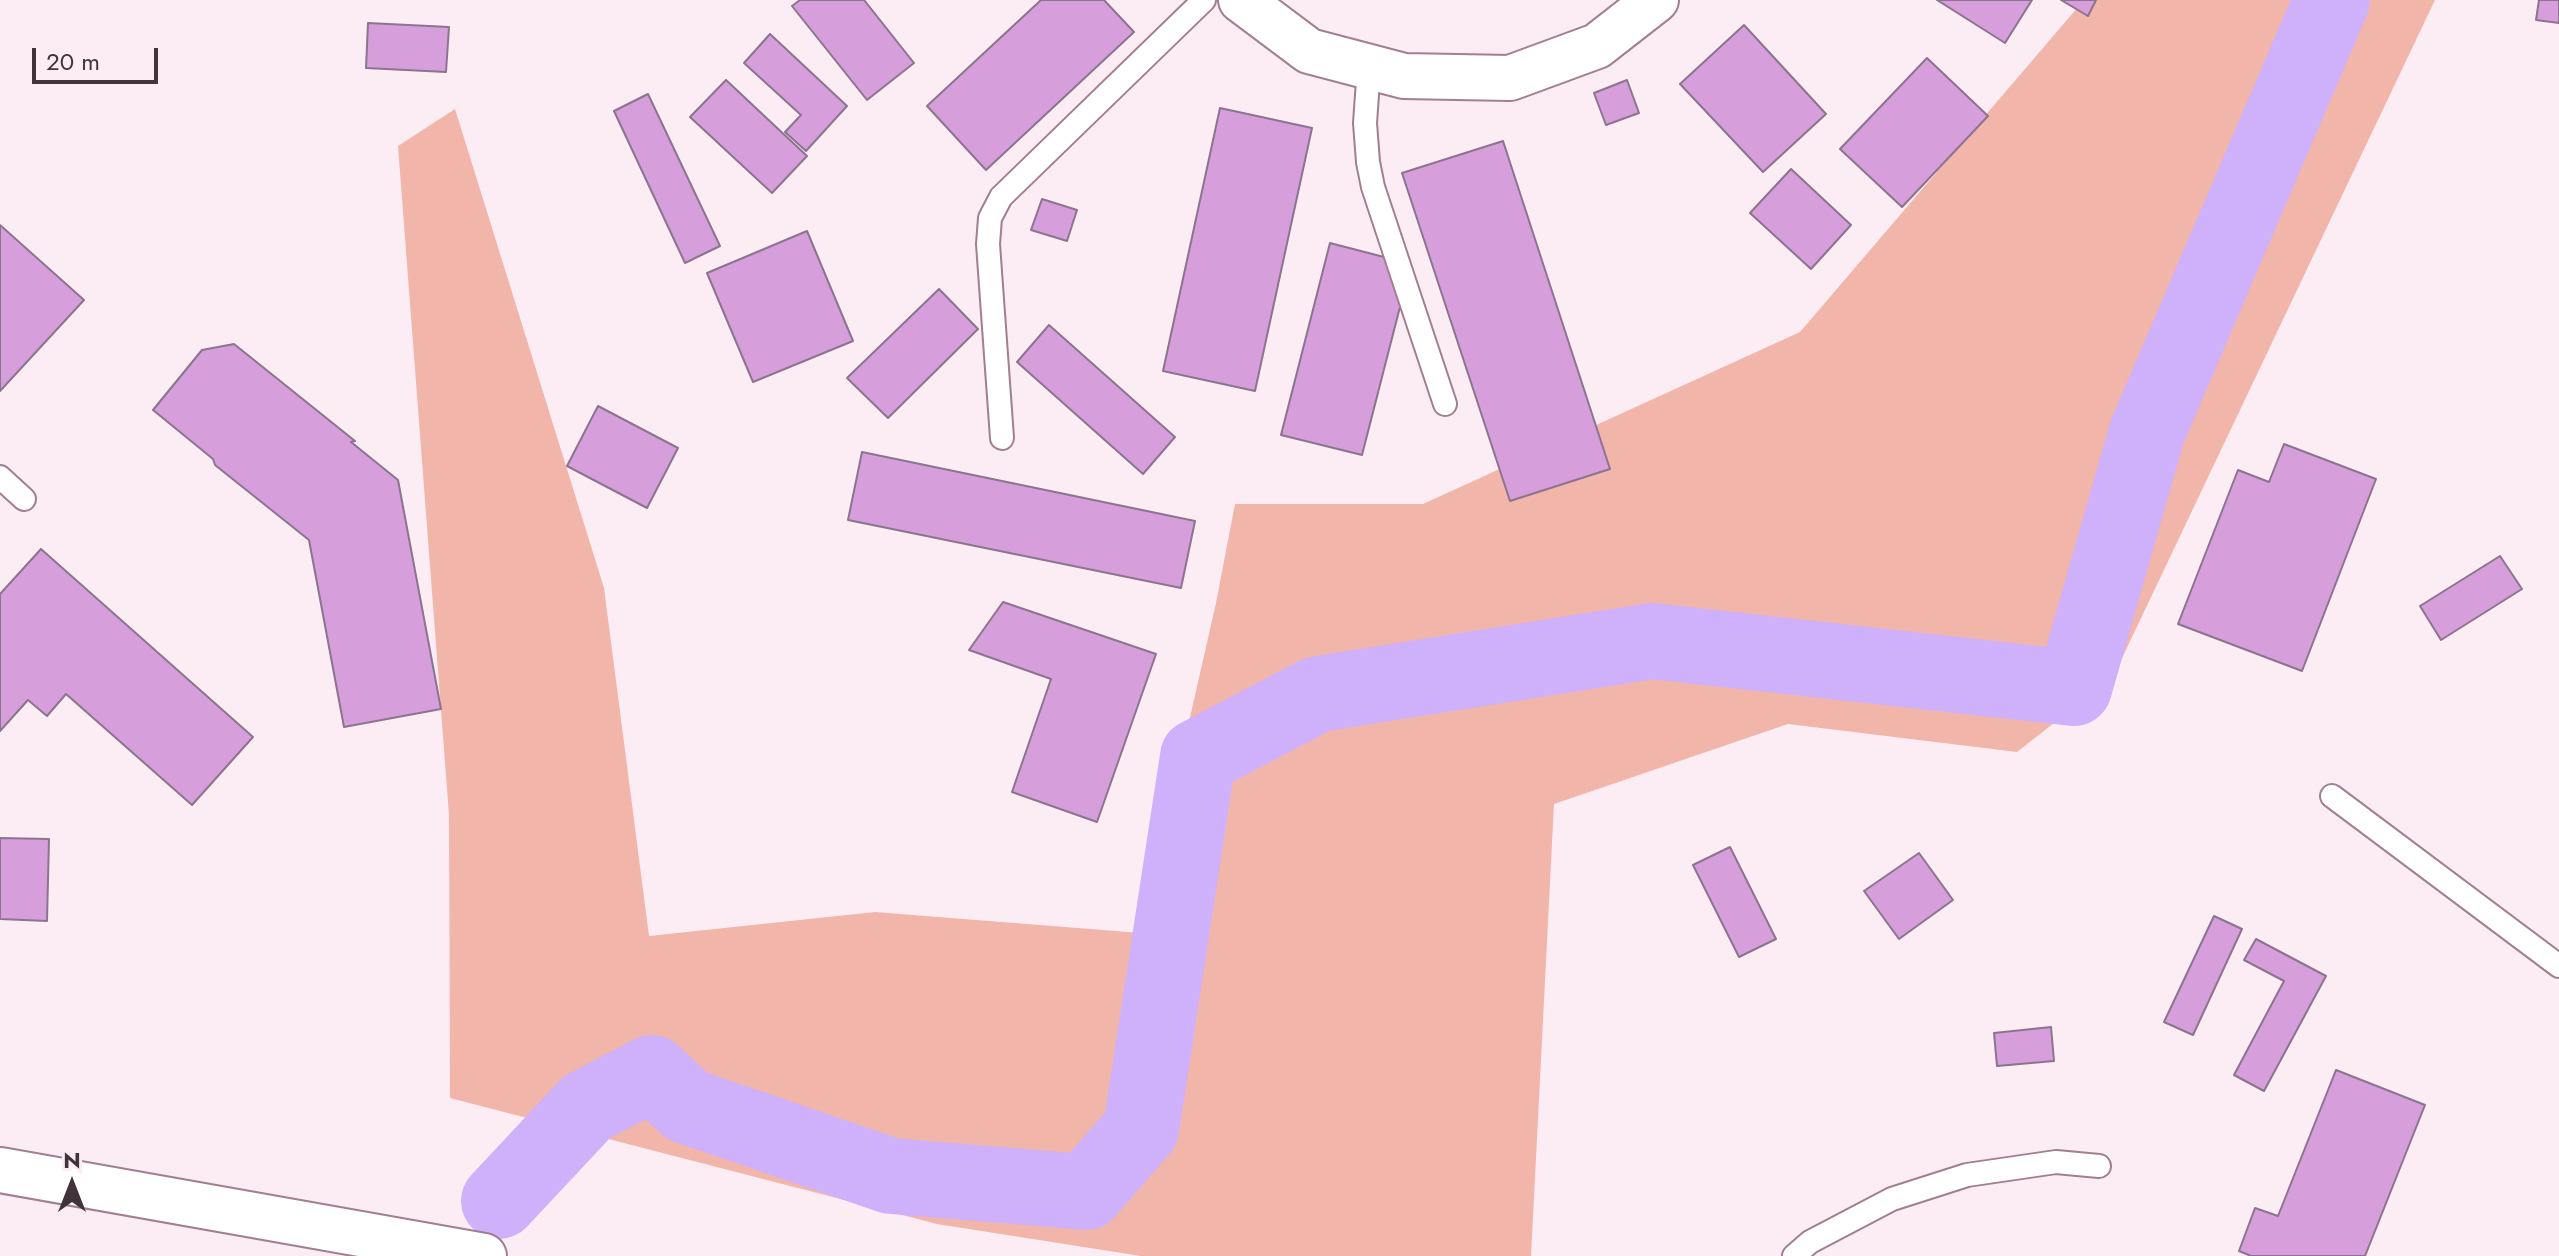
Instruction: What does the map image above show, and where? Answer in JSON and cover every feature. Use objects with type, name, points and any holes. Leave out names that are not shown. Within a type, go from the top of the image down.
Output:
[{"type":"main road","points":[[1241,0],[1309,51],[1404,76],[1510,78],[1597,46],[1656,0]]},
{"type":"main road","points":[[13,1173],[484,1256]]},
{"type":"lane","points":[[1002,438],[988,244],[990,218],[1001,197],[1204,0]]},
{"type":"lane","points":[[1369,67],[1365,123],[1373,187],[1445,404]]},
{"type":"lane","points":[[0,477],[24,499]]},
{"type":"lane","points":[[2332,796],[2559,966]]},
{"type":"lane","points":[[1794,1256],[1810,1242],[1892,1199],[1967,1175],[2056,1162],[2099,1166]]},
{"type":"shaded area","points":[[2084,0],[2435,0],[2113,677],[2017,752],[1788,724],[1554,804],[1531,1256],[1141,1256],[937,1224],[450,1098],[449,815],[398,146],[455,109],[604,588],[649,936],[875,912],[1141,933],[1216,603],[1235,504],[1423,504],[1800,332]]},
{"type":"building","points":[[800,0],[864,0],[914,63],[867,100],[792,6]]},
{"type":"building","points":[[1041,0],[1104,0],[1134,32],[986,170],[927,106]]},
{"type":"building","points":[[1937,0],[2032,0],[2005,43]]},
{"type":"building","points":[[2061,0],[2096,0],[2088,16]]},
{"type":"building","points":[[2539,0],[2559,0],[2559,23],[2536,20]]},
{"type":"building","points":[[368,23],[449,27],[446,72],[366,68]]},
{"type":"building","points":[[1744,25],[1826,114],[1763,172],[1680,84]]},
{"type":"building","points":[[770,34],[847,106],[806,151],[785,132],[801,115],[744,63]]},
{"type":"building","points":[[1927,58],[1988,116],[1902,207],[1840,149]]},
{"type":"building","points":[[726,80],[807,156],[772,193],[690,117]]},
{"type":"building","points":[[1627,80],[1639,113],[1606,125],[1594,93]]},
{"type":"building","points":[[648,94],[720,246],[685,263],[614,111]]},
{"type":"building","points":[[1220,108],[1312,128],[1255,391],[1163,371]]},
{"type":"building","points":[[1503,141],[1610,469],[1510,501],[1402,173]]},
{"type":"building","points":[[1791,169],[1851,225],[1811,269],[1750,213]]},
{"type":"building","points":[[1042,199],[1077,210],[1067,241],[1031,230]]},
{"type":"building","points":[[0,225],[84,300],[0,391]]},
{"type":"building","points":[[807,231],[853,341],[753,382],[707,273]]},
{"type":"building","points":[[1330,243],[1411,264],[1362,455],[1281,435]]},
{"type":"building","points":[[939,289],[978,329],[888,418],[847,378]]},
{"type":"building","points":[[1049,325],[1175,437],[1143,474],[1017,362]]},
{"type":"building","points":[[234,344],[355,441],[351,442],[398,480],[441,709],[344,727],[309,540],[215,465],[213,459],[153,410],[202,350]]},
{"type":"building","points":[[598,406],[678,448],[647,508],[567,466]]},
{"type":"building","points":[[2284,444],[2376,479],[2302,671],[2178,624],[2238,470],[2269,482]]},
{"type":"building","points":[[862,452],[1195,521],[1181,588],[848,520]]},
{"type":"building","points":[[41,549],[253,737],[192,805],[66,694],[47,716],[28,700],[0,731],[0,594]]},
{"type":"building","points":[[2500,556],[2522,589],[2441,640],[2420,606]]},
{"type":"building","points":[[1003,602],[1156,654],[1097,822],[1012,792],[1051,679],[969,650]]},
{"type":"building","points":[[0,838],[49,839],[47,921],[0,919]]},
{"type":"building","points":[[1730,847],[1776,939],[1739,957],[1693,865]]},
{"type":"building","points":[[1919,853],[1953,900],[1899,939],[1864,891]]},
{"type":"building","points":[[2214,916],[2242,929],[2193,1035],[2164,1022]]},
{"type":"building","points":[[2256,939],[2326,976],[2264,1091],[2234,1075],[2284,981],[2244,960]]},
{"type":"building","points":[[2051,1027],[2054,1061],[1997,1066],[1994,1033]]},
{"type":"building","points":[[2336,1070],[2425,1105],[2365,1256],[2251,1256],[2239,1251],[2255,1208],[2278,1216]]},
{"type":"waterway","points":[[499,1201],[587,1107],[652,1073],[687,1106],[891,1176],[1086,1192],[1141,1129],[1198,757],[1318,694],[1652,641],[2074,688],[2147,432],[2332,0]]}]
